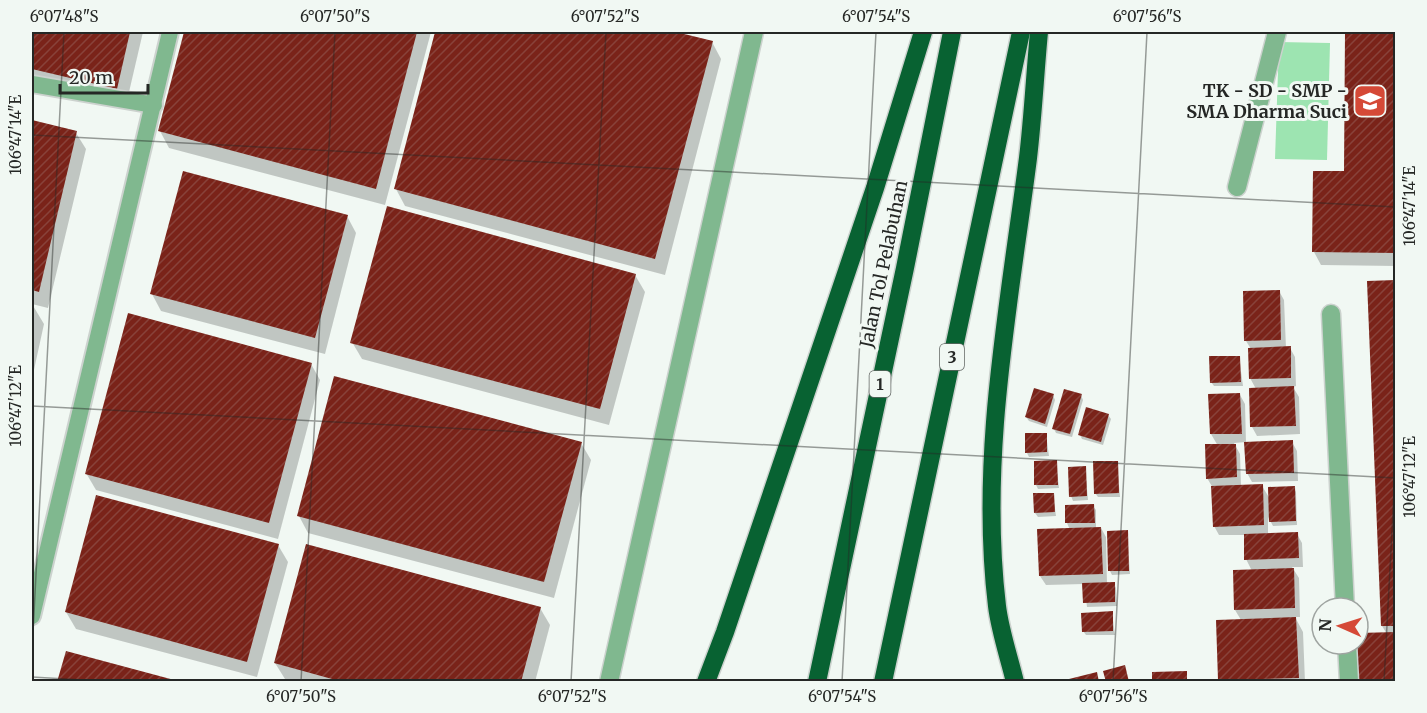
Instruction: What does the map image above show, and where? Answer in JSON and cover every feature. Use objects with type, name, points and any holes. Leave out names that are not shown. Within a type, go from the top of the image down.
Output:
[{"type":"highway","points":[[706,681],[725,632],[875,188],[923,32]]},
{"type":"highway","name":"Jalan Tol Pelabuhan","points":[[817,681],[905,268],[952,32]]},
{"type":"highway","name":"3","points":[[883,681],[1021,32]]},
{"type":"highway","points":[[1015,681],[997,608],[992,528],[1000,377],[1008,284],[1028,157],[1039,32]]},
{"type":"street","points":[[609,681],[753,32]]},
{"type":"street","points":[[1237,187],[1277,32]]},
{"type":"street","points":[[1331,314],[1344,596]]},
{"type":"street","points":[[1348,656],[1349,681]]},
{"type":"lane","points":[[32,616],[170,32]]},
{"type":"lane","points":[[32,84],[154,105]]},
{"type":"green space","points":[[1279,42],[1330,43],[1327,160],[1275,159]]},
{"type":"building","points":[[32,32],[130,32],[117,89],[32,69]]},
{"type":"building","points":[[184,32],[417,32],[376,189],[158,131]]},
{"type":"building","points":[[435,32],[676,32],[713,41],[655,259],[394,189]]},
{"type":"building","name":"TK - SD - SMP - SMA Dharma Suci","points":[[1345,32],[1396,32],[1396,253],[1312,252],[1313,171],[1344,171]]},
{"type":"building","points":[[32,120],[77,131],[39,292],[32,290]]},
{"type":"building","points":[[183,171],[348,215],[315,338],[150,294]]},
{"type":"building","points":[[387,206],[636,274],[600,409],[350,343]]},
{"type":"building","points":[[1396,280],[1396,626],[1381,626],[1367,281]]},
{"type":"building","points":[[1280,290],[1281,340],[1244,341],[1243,291]]},
{"type":"building","points":[[128,313],[312,363],[269,523],[85,474]]},
{"type":"building","points":[[1291,346],[1291,378],[1249,379],[1248,348]]},
{"type":"building","points":[[1209,356],[1240,356],[1241,382],[1210,383]]},
{"type":"building","points":[[334,376],[582,442],[544,582],[297,516]]},
{"type":"building","points":[[1294,386],[1296,426],[1250,427],[1249,388]]},
{"type":"building","points":[[1034,388],[1054,394],[1045,424],[1025,417]]},
{"type":"building","points":[[1064,389],[1082,394],[1070,434],[1052,429]]},
{"type":"building","points":[[1240,393],[1242,434],[1210,434],[1208,394]]},
{"type":"building","points":[[1086,407],[1109,414],[1101,442],[1078,435]]},
{"type":"building","points":[[1025,433],[1047,433],[1047,452],[1025,453]]},
{"type":"building","points":[[1293,440],[1294,473],[1246,474],[1244,442]]},
{"type":"building","points":[[1205,444],[1236,444],[1237,477],[1206,479]]},
{"type":"building","points":[[1057,460],[1058,485],[1034,485],[1034,461]]},
{"type":"building","points":[[1093,461],[1118,461],[1119,493],[1094,494]]},
{"type":"building","points":[[1086,466],[1087,496],[1069,497],[1068,467]]},
{"type":"building","points":[[1263,484],[1264,525],[1213,527],[1211,486]]},
{"type":"building","points":[[1295,486],[1296,521],[1269,522],[1268,487]]},
{"type":"building","points":[[1033,493],[1054,493],[1055,512],[1034,513]]},
{"type":"building","points":[[96,495],[279,544],[247,662],[65,612]]},
{"type":"building","points":[[1094,504],[1095,523],[1065,523],[1065,505]]},
{"type":"building","points":[[1101,527],[1103,574],[1039,576],[1037,529]]},
{"type":"building","points":[[1128,530],[1129,571],[1108,571],[1107,531]]},
{"type":"building","points":[[1298,532],[1299,558],[1244,560],[1244,534]]},
{"type":"building","points":[[306,544],[541,607],[521,682],[343,682],[274,663]]},
{"type":"building","points":[[1294,568],[1295,608],[1234,610],[1233,570]]},
{"type":"building","points":[[1115,582],[1115,602],[1083,603],[1082,583]]},
{"type":"building","points":[[1113,611],[1113,631],[1082,632],[1081,613]]},
{"type":"building","points":[[1296,617],[1299,678],[1218,680],[1216,620]]},
{"type":"building","points":[[1396,632],[1396,682],[1356,682],[1355,656],[1370,656],[1370,633]]},
{"type":"building","points":[[66,651],[178,681],[178,682],[57,682]]},
{"type":"building","points":[[1125,665],[1129,682],[1106,682],[1103,671]]},
{"type":"building","points":[[1187,671],[1187,682],[1152,682],[1152,672]]},
{"type":"building","points":[[1097,672],[1099,682],[1070,682],[1069,679]]},
{"type":"place","name":"TK - SD - SMP - SMA Dharma Suci","points":[[1370,101]]}]
